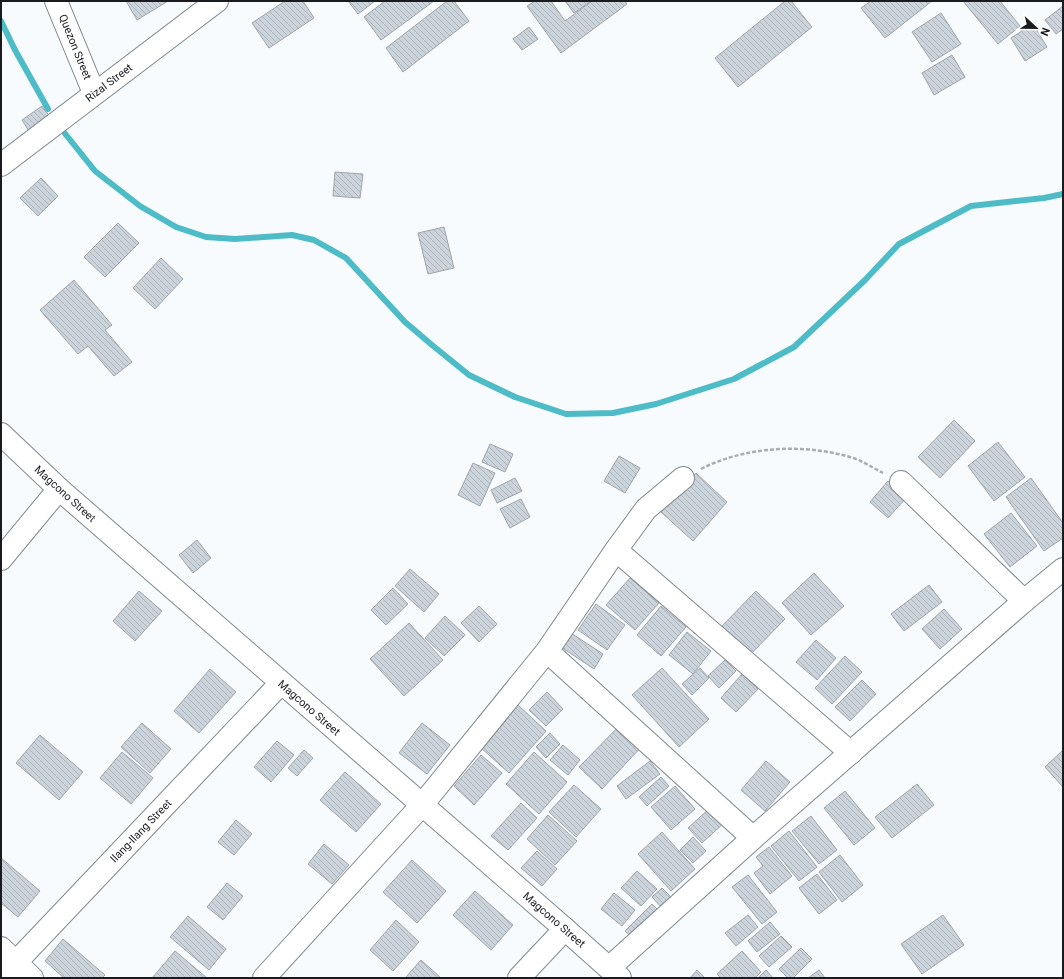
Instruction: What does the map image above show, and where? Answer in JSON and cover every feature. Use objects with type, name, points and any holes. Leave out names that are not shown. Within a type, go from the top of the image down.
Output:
[{"type":"street","name":"Quezon Street","points":[[57,1],[93,90]]},
{"type":"street","name":"Rizal Street","points":[[1,165],[93,90],[216,1]]},
{"type":"street","name":"Magcono Street","points":[[1,434],[59,489],[614,973]]},
{"type":"street","points":[[264,978],[422,805],[547,651],[646,509],[683,478]]},
{"type":"street","points":[[901,482],[1024,601]]},
{"type":"street","points":[[1,559],[59,489]]},
{"type":"street","points":[[616,550],[851,752]]},
{"type":"street","points":[[614,973],[753,838],[1024,601],[1063,569]]},
{"type":"street","points":[[547,651],[753,838]]},
{"type":"street","name":"Ilang-Ilang Street","points":[[1,978],[9,955],[281,683]]},
{"type":"street","points":[[519,978],[565,929]]},
{"type":"street","points":[[9,955],[32,978]]},
{"type":"path","points":[[683,478],[716,461],[762,450],[811,449],[853,458],[901,482]]},
{"type":"building","points":[[126,1],[168,1],[137,20]]},
{"type":"building","points":[[285,1],[303,1],[314,18],[269,48],[252,23]]},
{"type":"building","points":[[348,1],[375,1],[358,14]]},
{"type":"building","points":[[385,1],[434,1],[381,40],[364,17]]},
{"type":"building","points":[[447,1],[454,1],[469,21],[403,72],[386,48]]},
{"type":"building","points":[[535,1],[551,1],[565,21],[592,1],[625,1],[627,4],[561,53],[527,6]]},
{"type":"building","points":[[565,1],[591,1],[574,13]]},
{"type":"building","points":[[785,1],[791,1],[812,27],[738,87],[715,58]]},
{"type":"building","points":[[871,1],[932,1],[885,38],[861,8]]},
{"type":"building","points":[[963,1],[1000,1],[1020,26],[998,44]]},
{"type":"building","points":[[1063,6],[1063,29],[1056,34],[1045,20]]},
{"type":"building","points":[[941,13],[961,44],[932,62],[912,32]]},
{"type":"building","points":[[1033,24],[1047,47],[1025,61],[1011,38]]},
{"type":"building","points":[[529,27],[538,39],[522,50],[513,39]]},
{"type":"building","points":[[952,55],[965,77],[934,95],[922,73]]},
{"type":"building","points":[[42,106],[53,121],[32,136],[22,120]]},
{"type":"building","points":[[335,172],[363,174],[360,198],[333,196]]},
{"type":"building","points":[[41,178],[58,196],[38,216],[20,198]]},
{"type":"building","points":[[118,223],[139,243],[105,277],[84,257]]},
{"type":"building","points":[[444,227],[454,268],[428,274],[418,233]]},
{"type":"building","points":[[161,258],[183,279],[155,309],[133,288]]},
{"type":"building","points":[[74,280],[112,325],[105,330],[132,362],[114,376],[88,346],[78,354],[40,310]]},
{"type":"building","points":[[954,420],[975,441],[940,478],[918,457]]},
{"type":"building","points":[[998,442],[1025,477],[994,501],[968,466]]},
{"type":"building","points":[[490,444],[513,454],[505,472],[482,462]]},
{"type":"building","points":[[619,456],[640,468],[625,493],[604,481]]},
{"type":"building","points":[[473,463],[495,473],[480,506],[458,495]]},
{"type":"building","points":[[696,473],[727,502],[693,541],[661,512]]},
{"type":"building","points":[[515,478],[522,491],[497,503],[491,490]]},
{"type":"building","points":[[1031,478],[1063,523],[1063,538],[1044,551],[1006,497]]},
{"type":"building","points":[[888,481],[907,497],[888,518],[870,502]]},
{"type":"building","points":[[521,499],[530,517],[510,528],[500,509]]},
{"type":"building","points":[[1011,513],[1037,546],[1010,567],[984,534]]},
{"type":"building","points":[[197,540],[211,558],[193,573],[179,555]]},
{"type":"building","points":[[410,569],[439,594],[424,612],[395,586]]},
{"type":"building","points":[[814,573],[844,606],[811,635],[782,603]]},
{"type":"building","points":[[630,578],[659,603],[635,630],[606,605]]},
{"type":"building","points":[[929,585],[942,602],[904,631],[891,614]]},
{"type":"building","points":[[393,588],[408,604],[386,625],[371,610]]},
{"type":"building","points":[[139,591],[162,611],[135,641],[113,621]]},
{"type":"building","points":[[756,591],[785,619],[749,656],[720,628]]},
{"type":"building","points":[[596,604],[625,625],[607,650],[578,630]]},
{"type":"building","points":[[479,606],[497,624],[479,642],[461,623]]},
{"type":"building","points":[[661,606],[686,627],[661,656],[637,635]]},
{"type":"building","points":[[944,609],[962,629],[940,649],[922,629]]},
{"type":"building","points":[[445,616],[465,635],[444,656],[425,638]]},
{"type":"building","points":[[409,623],[443,660],[404,696],[370,659]]},
{"type":"building","points":[[687,632],[711,651],[693,674],[669,655]]},
{"type":"building","points":[[571,633],[603,654],[594,669],[561,647]]},
{"type":"building","points":[[816,640],[836,658],[817,680],[796,662]]},
{"type":"building","points":[[845,656],[862,672],[832,704],[815,688]]},
{"type":"building","points":[[725,660],[736,671],[719,688],[708,676]]},
{"type":"building","points":[[662,668],[709,719],[679,747],[632,695]]},
{"type":"building","points":[[700,668],[709,678],[692,695],[682,684]]},
{"type":"building","points":[[210,669],[236,692],[199,733],[174,711]]},
{"type":"building","points":[[742,674],[758,689],[736,712],[721,698]]},
{"type":"building","points":[[862,680],[876,694],[850,721],[835,707]]},
{"type":"building","points":[[547,692],[563,709],[546,726],[529,710]]},
{"type":"building","points":[[518,705],[546,731],[509,773],[480,747]]},
{"type":"building","points":[[142,723],[171,749],[150,773],[121,747]]},
{"type":"building","points":[[422,723],[450,745],[427,774],[399,753]]},
{"type":"building","points":[[622,723],[644,744],[602,789],[579,767]]},
{"type":"building","points":[[550,733],[560,744],[546,758],[536,747]]},
{"type":"building","points":[[40,735],[83,772],[59,800],[16,763]]},
{"type":"building","points":[[277,741],[294,755],[271,782],[254,767]]},
{"type":"building","points":[[563,745],[580,760],[568,775],[550,760]]},
{"type":"building","points":[[304,750],[313,758],[297,776],[288,768]]},
{"type":"building","points":[[1063,750],[1063,787],[1045,767]]},
{"type":"building","points":[[122,752],[153,778],[131,804],[100,778]]},
{"type":"building","points":[[534,752],[567,782],[539,814],[506,784]]},
{"type":"building","points":[[481,755],[502,773],[474,805],[454,786]]},
{"type":"building","points":[[650,761],[660,774],[626,799],[617,786]]},
{"type":"building","points":[[766,761],[790,782],[765,811],[741,790]]},
{"type":"building","points":[[345,772],[381,804],[356,832],[320,800]]},
{"type":"building","points":[[661,777],[669,786],[647,806],[639,797]]},
{"type":"building","points":[[917,784],[934,805],[892,838],[875,817]]},
{"type":"building","points":[[574,785],[601,809],[576,837],[549,812]]},
{"type":"building","points":[[675,786],[695,809],[671,830],[651,807]]},
{"type":"building","points":[[845,791],[875,828],[854,845],[824,808]]},
{"type":"building","points":[[521,803],[537,818],[508,850],[491,836]]},
{"type":"building","points":[[711,807],[725,822],[702,843],[688,828]]},
{"type":"building","points":[[548,815],[577,841],[555,865],[527,839]]},
{"type":"building","points":[[811,816],[837,850],[819,864],[792,831]]},
{"type":"building","points":[[236,820],[252,834],[234,855],[218,842]]},
{"type":"building","points":[[789,831],[817,867],[799,881],[771,846]]},
{"type":"building","points":[[662,832],[695,869],[671,891],[638,854]]},
{"type":"building","points":[[693,837],[706,851],[693,863],[680,850]]},
{"type":"building","points":[[324,844],[349,865],[332,884],[308,864]]},
{"type":"building","points":[[769,847],[792,876],[770,894],[754,873],[763,866],[756,857]]},
{"type":"building","points":[[537,851],[557,869],[542,886],[521,868]]},
{"type":"building","points":[[840,855],[863,885],[842,902],[819,872]]},
{"type":"building","points":[[1,858],[40,891],[18,917],[1,903]]},
{"type":"building","points":[[412,860],[446,891],[417,923],[383,892]]},
{"type":"building","points":[[637,871],[657,889],[641,906],[621,888]]},
{"type":"building","points":[[817,874],[837,900],[819,914],[799,888]]},
{"type":"building","points":[[748,875],[777,912],[762,924],[732,887]]},
{"type":"building","points":[[227,883],[243,896],[223,920],[207,907]]},
{"type":"building","points":[[662,888],[673,899],[663,909],[652,897]]},
{"type":"building","points":[[475,891],[513,925],[491,950],[453,915]]},
{"type":"building","points":[[614,893],[635,910],[622,926],[601,909]]},
{"type":"building","points":[[652,904],[662,914],[636,941],[625,931]]},
{"type":"building","points":[[748,915],[758,927],[736,946],[725,933]]},
{"type":"building","points":[[943,915],[964,945],[922,974],[901,944]]},
{"type":"building","points":[[188,916],[226,949],[209,970],[170,937]]},
{"type":"building","points":[[396,920],[419,942],[393,971],[370,950]]},
{"type":"building","points":[[770,922],[780,934],[757,952],[748,941]]},
{"type":"building","points":[[781,936],[792,947],[769,967],[759,956]]},
{"type":"building","points":[[63,939],[105,975],[102,978],[64,978],[45,961]]},
{"type":"building","points":[[801,948],[812,959],[793,978],[788,978],[779,969]]},
{"type":"building","points":[[175,951],[207,978],[152,978]]},
{"type":"building","points":[[742,951],[761,972],[755,978],[721,978],[717,974]]},
{"type":"building","points":[[421,960],[441,978],[407,978],[406,977]]},
{"type":"building","points":[[697,970],[705,978],[690,978]]},
{"type":"building","points":[[766,970],[773,978],[758,978]]},
{"type":"building","points":[[819,970],[825,978],[808,978]]},
{"type":"waterway","points":[[1,21],[15,50],[48,109]]},
{"type":"waterway","points":[[63,131],[95,171],[140,206],[176,227],[206,237],[235,239],[292,235],[314,240],[346,258],[405,322],[469,375],[515,397],[566,414],[613,413],[656,404],[734,379],[794,347],[865,280],[899,244],[971,206],[1044,198],[1063,194]]}]
